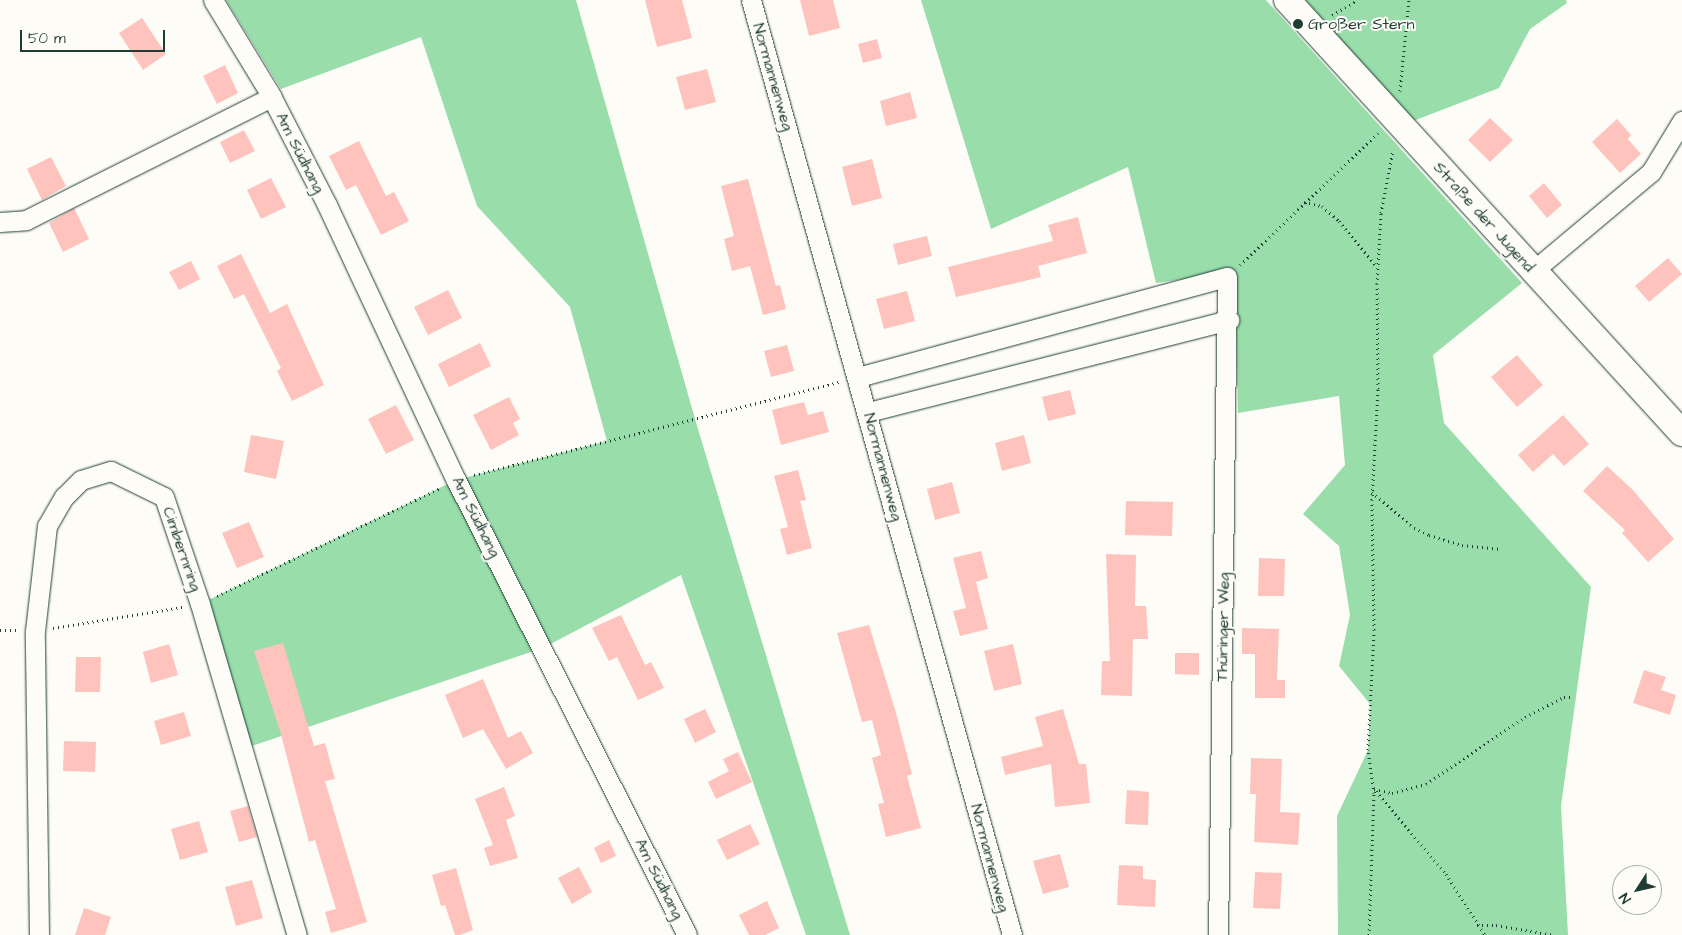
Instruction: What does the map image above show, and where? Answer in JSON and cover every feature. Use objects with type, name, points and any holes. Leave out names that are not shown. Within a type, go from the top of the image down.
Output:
[{"type":"street","name":"Am Südhang","points":[[213,0],[272,97],[327,205],[456,480],[687,935]]},
{"type":"street","name":"Normannenweg","points":[[752,0],[1012,935]]},
{"type":"street","name":"Straße der Jugend","points":[[1288,0],[1682,433]]},
{"type":"street","name":"Am Südhang","points":[[0,222],[26,220],[272,97]]},
{"type":"street","points":[[1533,271],[1651,172],[1682,121]]},
{"type":"street","points":[[858,377],[1227,277]]},
{"type":"street","name":"Thüringer Weg","points":[[1218,935],[1229,320],[1227,277]]},
{"type":"street","points":[[868,412],[1229,320]]},
{"type":"street","name":"Cimbernring","points":[[39,935],[35,631],[47,526],[64,497],[81,480],[111,471],[164,496],[200,604],[297,935]]},
{"type":"path","points":[[1312,27],[1358,0]]},
{"type":"path","points":[[1369,935],[1373,788],[1368,750],[1374,630],[1372,492],[1378,389],[1378,268],[1381,213],[1397,121],[1409,0]]},
{"type":"path","points":[[1227,277],[1277,232],[1303,202],[1378,133],[1397,121]]},
{"type":"path","points":[[1303,202],[1322,206],[1339,221],[1378,268]]},
{"type":"path","points":[[0,630],[35,631],[200,604],[456,480],[858,377]]},
{"type":"path","points":[[1372,492],[1414,528],[1429,535],[1462,545],[1501,549]]},
{"type":"path","points":[[1373,788],[1392,792],[1426,784],[1525,717],[1555,701],[1573,697]]},
{"type":"path","points":[[1373,788],[1446,874],[1485,935]]},
{"type":"path","points":[[1477,925],[1496,925],[1554,935]]},
{"type":"green space","points":[[226,0],[576,0],[695,419],[850,935],[806,935],[681,575],[543,648],[243,749],[200,604],[456,480],[607,441],[570,307],[477,206],[421,37],[281,89]]},
{"type":"green space","points":[[921,0],[1266,0],[1522,283],[1433,355],[1444,423],[1591,587],[1561,806],[1568,935],[1338,935],[1337,816],[1368,750],[1370,704],[1339,666],[1350,615],[1339,546],[1303,514],[1345,465],[1339,396],[1238,413],[1235,272],[1156,283],[1128,167],[991,229]]},
{"type":"green space","points":[[1305,0],[1566,0],[1567,3],[1530,29],[1499,88],[1413,121]]},
{"type":"building","points":[[645,0],[682,0],[692,38],[657,47]]},
{"type":"building","points":[[800,0],[833,0],[840,28],[809,36]]},
{"type":"building","points":[[142,18],[166,54],[143,70],[119,33]]},
{"type":"building","points":[[877,39],[882,58],[863,63],[858,44]]},
{"type":"building","points":[[225,65],[238,93],[217,104],[203,76]]},
{"type":"building","points":[[707,69],[716,102],[685,110],[676,77]]},
{"type":"building","points":[[910,92],[917,118],[886,126],[880,101]]},
{"type":"building","points":[[1490,118],[1513,140],[1490,162],[1468,140]]},
{"type":"building","points":[[1617,119],[1631,135],[1628,139],[1641,154],[1620,173],[1592,142]]},
{"type":"building","points":[[244,130],[255,151],[230,163],[220,142]]},
{"type":"building","points":[[359,141],[386,196],[394,192],[409,221],[381,235],[356,185],[346,190],[329,156]]},
{"type":"building","points":[[51,157],[66,186],[42,200],[27,169]]},
{"type":"building","points":[[872,159],[882,198],[852,206],[842,167]]},
{"type":"building","points":[[271,178],[286,207],[261,219],[247,190]]},
{"type":"building","points":[[748,179],[776,286],[780,285],[786,309],[763,315],[750,266],[732,271],[724,239],[734,236],[721,186]]},
{"type":"building","points":[[1544,183],[1562,205],[1547,218],[1529,196]]},
{"type":"building","points":[[74,208],[89,239],[63,252],[49,223]]},
{"type":"building","points":[[1078,217],[1087,253],[1038,266],[1041,277],[956,297],[948,267],[1053,241],[1048,225]]},
{"type":"building","points":[[927,236],[932,256],[898,265],[893,244]]},
{"type":"building","points":[[241,254],[270,313],[287,304],[324,385],[292,401],[277,371],[281,368],[244,294],[234,299],[217,266]]},
{"type":"building","points":[[1668,258],[1682,274],[1649,302],[1635,286]]},
{"type":"building","points":[[191,261],[200,279],[179,290],[169,272]]},
{"type":"building","points":[[448,290],[462,318],[428,335],[414,307]]},
{"type":"building","points":[[907,291],[915,321],[884,329],[876,299]]},
{"type":"building","points":[[480,343],[491,366],[449,387],[438,364]]},
{"type":"building","points":[[787,345],[794,371],[771,377],[764,351]]},
{"type":"building","points":[[1517,355],[1543,385],[1517,407],[1491,377]]},
{"type":"building","points":[[1070,390],[1076,414],[1048,421],[1042,397]]},
{"type":"building","points":[[509,397],[520,419],[513,423],[519,435],[491,450],[473,415]]},
{"type":"building","points":[[804,402],[808,415],[823,411],[829,432],[781,445],[772,410]]},
{"type":"building","points":[[396,405],[414,440],[386,454],[368,419]]},
{"type":"building","points":[[1563,415],[1589,444],[1564,466],[1553,454],[1533,472],[1518,455]]},
{"type":"building","points":[[251,435],[284,441],[276,479],[244,472]]},
{"type":"building","points":[[1024,435],[1031,463],[1002,471],[995,443]]},
{"type":"building","points":[[1607,466],[1633,490],[1674,539],[1648,562],[1622,533],[1625,530],[1583,491]]},
{"type":"building","points":[[798,470],[806,500],[800,501],[812,548],[787,555],[780,529],[788,527],[774,476]]},
{"type":"building","points":[[952,482],[960,513],[935,520],[927,489]]},
{"type":"building","points":[[1126,501],[1173,502],[1172,536],[1125,535]]},
{"type":"building","points":[[249,522],[264,557],[237,568],[222,533]]},
{"type":"building","points":[[981,551],[988,578],[976,582],[988,629],[960,636],[953,611],[966,608],[953,558]]},
{"type":"building","points":[[1106,554],[1136,555],[1135,606],[1146,606],[1148,639],[1133,639],[1132,696],[1101,695],[1102,661],[1110,661]]},
{"type":"building","points":[[1259,558],[1285,559],[1284,596],[1258,596]]},
{"type":"building","points":[[621,615],[645,665],[651,662],[664,688],[638,700],[617,657],[609,661],[592,628]]},
{"type":"building","points":[[869,625],[896,713],[912,774],[907,776],[921,828],[886,837],[878,804],[884,803],[872,758],[881,755],[872,720],[862,722],[837,633]]},
{"type":"building","points":[[1242,628],[1279,629],[1277,680],[1285,680],[1285,698],[1255,698],[1255,654],[1242,654]]},
{"type":"building","points":[[283,643],[314,746],[325,743],[335,779],[325,781],[367,922],[331,933],[325,912],[336,909],[315,840],[309,842],[280,731],[254,651]]},
{"type":"building","points":[[169,644],[178,675],[151,683],[143,652]]},
{"type":"building","points":[[1013,644],[1022,684],[994,691],[984,651]]},
{"type":"building","points":[[1175,653],[1199,653],[1199,675],[1175,674]]},
{"type":"building","points":[[76,657],[101,657],[100,692],[75,692]]},
{"type":"building","points":[[1644,670],[1666,677],[1661,690],[1676,695],[1670,715],[1633,703]]},
{"type":"building","points":[[483,679],[508,738],[521,731],[533,753],[506,769],[483,729],[463,738],[445,695]]},
{"type":"building","points":[[705,709],[716,732],[695,743],[684,719]]},
{"type":"building","points":[[1063,709],[1079,764],[1086,764],[1090,803],[1055,807],[1051,764],[1005,775],[1001,757],[1043,746],[1035,717]]},
{"type":"building","points":[[184,712],[191,736],[161,745],[154,721]]},
{"type":"building","points":[[64,741],[96,742],[95,772],[63,771]]},
{"type":"building","points":[[738,752],[752,782],[716,799],[708,782],[729,771],[723,759]]},
{"type":"building","points":[[1251,758],[1282,759],[1280,812],[1300,813],[1298,845],[1254,842],[1256,794],[1250,794]]},
{"type":"building","points":[[504,787],[515,816],[506,820],[518,858],[490,866],[484,848],[493,845],[475,799]]},
{"type":"building","points":[[1127,790],[1149,792],[1148,825],[1125,824]]},
{"type":"building","points":[[248,806],[257,837],[239,842],[230,811]]},
{"type":"building","points":[[199,821],[208,852],[180,860],[171,829]]},
{"type":"building","points":[[750,824],[760,844],[727,860],[717,840]]},
{"type":"building","points":[[609,840],[616,856],[601,863],[594,848]]},
{"type":"building","points":[[1060,854],[1069,887],[1043,894],[1033,861]]},
{"type":"building","points":[[1119,865],[1143,866],[1143,879],[1156,880],[1155,907],[1117,905]]},
{"type":"building","points":[[579,867],[592,892],[572,904],[558,878]]},
{"type":"building","points":[[456,868],[473,930],[460,935],[455,935],[445,905],[441,906],[432,875]]},
{"type":"building","points":[[1255,872],[1282,873],[1280,909],[1253,908]]},
{"type":"building","points":[[252,880],[263,918],[236,926],[225,887]]},
{"type":"building","points":[[767,901],[779,928],[765,935],[749,935],[739,915]]},
{"type":"building","points":[[84,908],[111,917],[105,935],[75,935]]},
{"type":"place","name":"Großer Stern","points":[[1298,24]]}]
